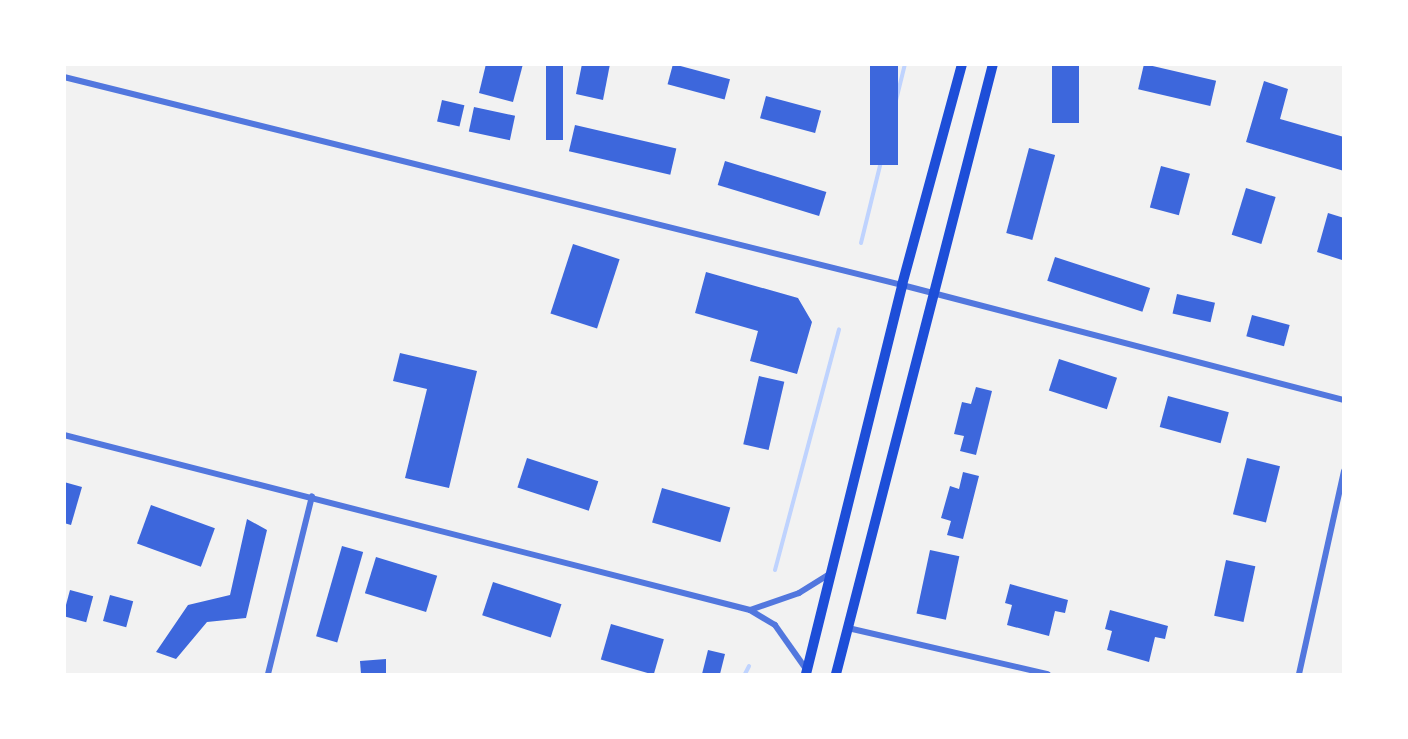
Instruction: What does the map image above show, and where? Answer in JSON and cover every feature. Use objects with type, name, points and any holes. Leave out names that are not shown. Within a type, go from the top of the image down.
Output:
[{"type":"main road","points":[[807,673],[902,285],[962,64]]},
{"type":"main road","points":[[836,675],[993,64]]},
{"type":"street","points":[[64,77],[902,285],[933,296],[1344,400]]},
{"type":"street","points":[[64,435],[312,496],[750,610],[775,625],[807,673]]},
{"type":"street","points":[[1299,675],[1344,471]]},
{"type":"street","points":[[268,675],[312,496]]},
{"type":"street","points":[[750,610],[799,592],[831,573]]},
{"type":"street","points":[[848,628],[1048,675]]},
{"type":"building","points":[[486,64],[523,64],[513,102],[479,93]]},
{"type":"building","points":[[546,64],[563,64],[563,140],[546,140]]},
{"type":"building","points":[[582,64],[610,64],[603,100],[576,94]]},
{"type":"building","points":[[673,64],[730,79],[725,100],[668,84]]},
{"type":"building","points":[[870,64],[898,64],[898,165],[870,165]]},
{"type":"building","points":[[1052,64],[1079,64],[1079,123],[1052,123]]},
{"type":"building","points":[[1144,64],[1216,81],[1210,106],[1138,89]]},
{"type":"building","points":[[1264,81],[1288,89],[1280,119],[1344,137],[1344,171],[1246,142]]},
{"type":"building","points":[[766,96],[821,111],[815,133],[760,118]]},
{"type":"building","points":[[442,100],[464,105],[459,127],[437,121]]},
{"type":"building","points":[[474,107],[515,116],[510,140],[469,131]]},
{"type":"building","points":[[575,125],[676,148],[670,175],[569,151]]},
{"type":"building","points":[[1029,148],[1055,155],[1032,240],[1006,233]]},
{"type":"building","points":[[725,161],[826,192],[819,216],[718,185]]},
{"type":"building","points":[[1161,166],[1190,174],[1179,215],[1150,208]]},
{"type":"building","points":[[1246,188],[1276,197],[1261,244],[1232,235]]},
{"type":"building","points":[[1328,213],[1344,218],[1342,260],[1317,252]]},
{"type":"building","points":[[573,244],[620,259],[597,329],[550,313]]},
{"type":"building","points":[[1055,257],[1150,288],[1142,312],[1047,281]]},
{"type":"building","points":[[706,272],[798,298],[812,322],[797,374],[750,361],[758,331],[695,313]]},
{"type":"building","points":[[1177,294],[1215,303],[1211,322],[1173,313]]},
{"type":"building","points":[[1252,315],[1290,325],[1284,346],[1246,336]]},
{"type":"building","points":[[400,353],[477,371],[449,488],[405,478],[427,389],[393,381]]},
{"type":"building","points":[[1059,359],[1117,378],[1107,409],[1049,390]]},
{"type":"building","points":[[759,376],[784,382],[769,450],[743,444]]},
{"type":"building","points":[[976,387],[992,391],[976,455],[960,451],[964,436],[954,434],[962,402],[971,404]]},
{"type":"building","points":[[1168,396],[1229,412],[1221,443],[1160,427]]},
{"type":"building","points":[[527,458],[598,481],[589,511],[517,487]]},
{"type":"building","points":[[1247,458],[1280,466],[1266,523],[1233,514]]},
{"type":"building","points":[[963,472],[979,476],[963,539],[947,535],[951,521],[941,518],[950,486],[959,489]]},
{"type":"building","points":[[64,482],[82,487],[71,525],[64,523]]},
{"type":"building","points":[[662,488],[730,508],[720,542],[652,523]]},
{"type":"building","points":[[151,505],[215,528],[201,567],[137,544]]},
{"type":"building","points":[[247,519],[267,530],[246,618],[207,622],[176,659],[156,652],[188,605],[230,595]]},
{"type":"building","points":[[342,546],[363,552],[337,642],[316,636]]},
{"type":"building","points":[[930,550],[959,556],[946,620],[916,614]]},
{"type":"building","points":[[376,557],[437,576],[426,612],[365,593]]},
{"type":"building","points":[[1226,560],[1255,566],[1243,622],[1214,616]]},
{"type":"building","points":[[493,582],[561,604],[551,638],[482,615]]},
{"type":"building","points":[[1010,584],[1068,600],[1065,613],[1055,611],[1049,636],[1007,625],[1012,605],[1005,603]]},
{"type":"building","points":[[70,590],[93,596],[86,622],[64,616]]},
{"type":"building","points":[[110,595],[133,601],[126,627],[103,621]]},
{"type":"building","points":[[1110,610],[1168,626],[1165,639],[1155,637],[1149,662],[1107,650],[1112,631],[1105,629]]},
{"type":"building","points":[[611,624],[664,639],[654,674],[601,660]]},
{"type":"building","points":[[708,650],[725,654],[720,674],[702,674]]},
{"type":"building","points":[[386,659],[386,674],[361,674],[360,661]]},
{"type":"waterway","points":[[861,243],[905,64]]},
{"type":"waterway","points":[[775,570],[839,329]]},
{"type":"waterway","points":[[745,674],[749,666]]}]
